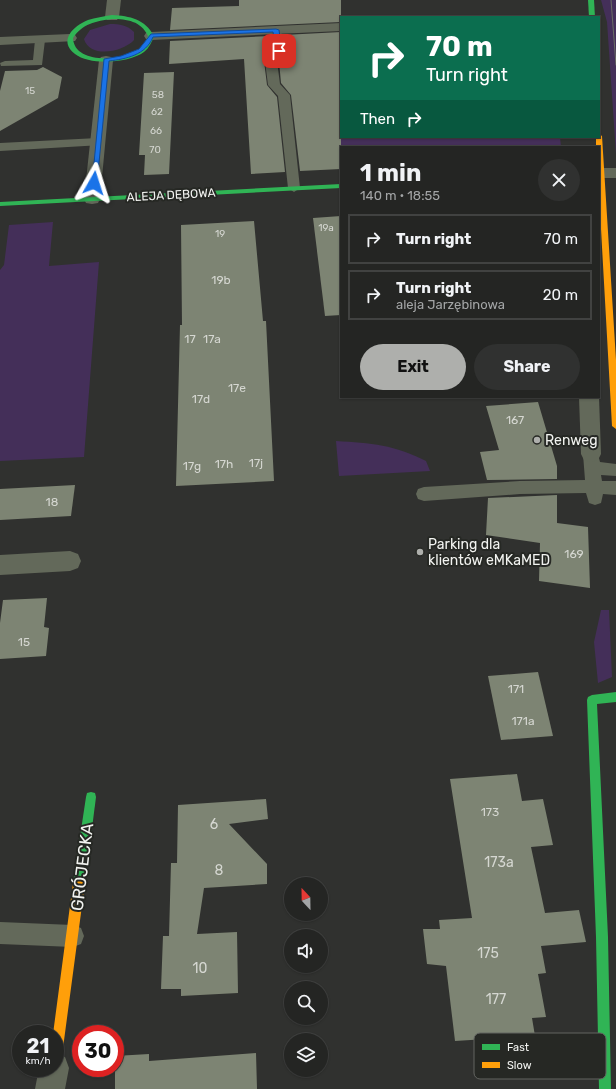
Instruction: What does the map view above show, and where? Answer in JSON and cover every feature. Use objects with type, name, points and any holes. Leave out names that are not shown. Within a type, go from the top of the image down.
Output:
[{"type":"street","points":[[112,17],[114,0]]},
{"type":"street","points":[[591,0],[592,16]]},
{"type":"street","points":[[112,17],[123,17],[141,22],[147,27],[151,36],[147,45],[141,50],[122,58],[106,60],[85,57],[76,52],[71,47],[70,38],[78,27],[88,22],[112,17]]},
{"type":"street","points":[[151,36],[340,28]]},
{"type":"street","points":[[0,42],[70,38]]},
{"type":"street","points":[[92,199],[106,60]]},
{"type":"street","points":[[599,138],[605,173],[603,262],[616,426]]},
{"type":"street","name":"ALEJA DĘBOWA","points":[[0,204],[340,186]]},
{"type":"street","points":[[589,398],[592,461]]},
{"type":"street","points":[[0,565],[70,561]]},
{"type":"street","points":[[604,1033],[602,936],[592,700],[616,696]]},
{"type":"street","name":"GRÓJECKA","points":[[60,1025],[91,797]]},
{"type":"street","points":[[50,1089],[52,1077]]},
{"type":"street","points":[[605,1079],[605,1089]]},
{"type":"lane","points":[[276,30],[279,51],[271,61],[274,85],[284,95],[294,188]]},
{"type":"lane","points":[[6,64],[38,63],[40,40]]},
{"type":"lane","points":[[0,147],[98,142]]},
{"type":"lane","points":[[594,492],[592,461],[616,470]]},
{"type":"lane","points":[[424,494],[473,490],[594,492],[616,488]]},
{"type":"lane","points":[[0,933],[73,936]]},
{"type":"shaded area","points":[[601,0],[616,0],[616,154],[607,22]]},
{"type":"shaded area","points":[[110,24],[126,26],[129,28],[134,32],[134,40],[122,48],[107,52],[93,49],[87,45],[84,39],[90,30]]},
{"type":"shaded area","points":[[341,138],[560,138],[561,146],[341,146]]},
{"type":"shaded area","points":[[53,222],[49,266],[99,262],[84,457],[0,461],[0,270],[4,265],[9,225]]},
{"type":"shaded area","points":[[336,441],[372,444],[404,451],[426,461],[430,471],[339,476]]},
{"type":"shaded area","points":[[601,610],[609,610],[612,677],[598,683],[594,642]]},
{"type":"building","points":[[239,0],[341,0],[341,16],[340,22],[170,30],[172,8],[239,6]]},
{"type":"building","points":[[340,32],[340,169],[300,171],[291,95],[281,83],[279,61],[285,51],[283,35]]},
{"type":"building","points":[[270,36],[272,51],[264,61],[267,85],[277,97],[285,172],[251,174],[244,59],[169,64],[170,41]]},
{"type":"building","points":[[43,67],[62,77],[58,98],[0,131],[0,91],[5,71],[37,70]]},
{"type":"building","points":[[174,72],[169,174],[144,175],[145,155],[139,155],[144,73]]},
{"type":"building","points":[[340,216],[340,315],[325,316],[313,218]]},
{"type":"building","points":[[254,221],[263,321],[266,321],[274,481],[176,486],[180,325],[182,325],[181,225]]},
{"type":"building","points":[[538,402],[557,466],[557,479],[487,480],[480,452],[499,450],[486,406]]},
{"type":"building","points":[[75,485],[71,516],[0,520],[0,489]]},
{"type":"building","points":[[557,495],[557,523],[588,527],[590,588],[539,581],[540,543],[486,535],[488,498]]},
{"type":"building","points":[[47,598],[44,627],[49,628],[46,656],[0,659],[0,623],[3,600]]},
{"type":"building","points":[[538,672],[553,736],[501,740],[488,676]]},
{"type":"building","points":[[517,774],[522,801],[543,799],[553,845],[531,847],[545,913],[579,910],[586,942],[541,946],[546,973],[538,974],[546,1017],[532,1018],[534,1033],[474,1033],[474,1040],[455,1041],[446,966],[427,964],[423,929],[440,929],[439,920],[472,918],[450,779]]},
{"type":"building","points":[[266,799],[268,819],[229,824],[267,864],[267,884],[204,888],[197,934],[237,932],[238,993],[181,996],[181,989],[161,989],[163,936],[169,936],[171,863],[177,863],[178,805]]},
{"type":"building","points":[[256,1053],[257,1089],[115,1089],[115,1077],[124,1077],[124,1055],[149,1054],[149,1061]]},
{"type":"tram line","points":[[611,0],[616,65]]},
{"type":"traffic: fast","points":[[591,0],[592,16]]},
{"type":"traffic: fast","points":[[112,17],[135,20],[145,26],[151,36],[141,51],[125,57],[105,60],[85,57],[77,53],[71,46],[70,38],[78,28],[88,22],[112,17]]},
{"type":"traffic: fast","points":[[0,204],[340,186]]},
{"type":"traffic: fast","points":[[604,1033],[602,937],[592,700],[616,697]]},
{"type":"traffic: fast","points":[[79,883],[91,797]]},
{"type":"traffic: fast","points":[[605,1079],[605,1089]]},
{"type":"traffic: slow","points":[[599,138],[600,146]]},
{"type":"traffic: slow","points":[[600,153],[616,426]]},
{"type":"traffic: slow","points":[[60,1025],[79,883]]},
{"type":"place","name":"Renweg","points":[[537,440]]},
{"type":"place","name":"Parking dla klientów eMKaMED","points":[[420,552]]},
{"type":"route","points":[[94,183],[106,60],[119,59],[141,50],[147,45],[151,36],[276,30],[279,51]]}]
